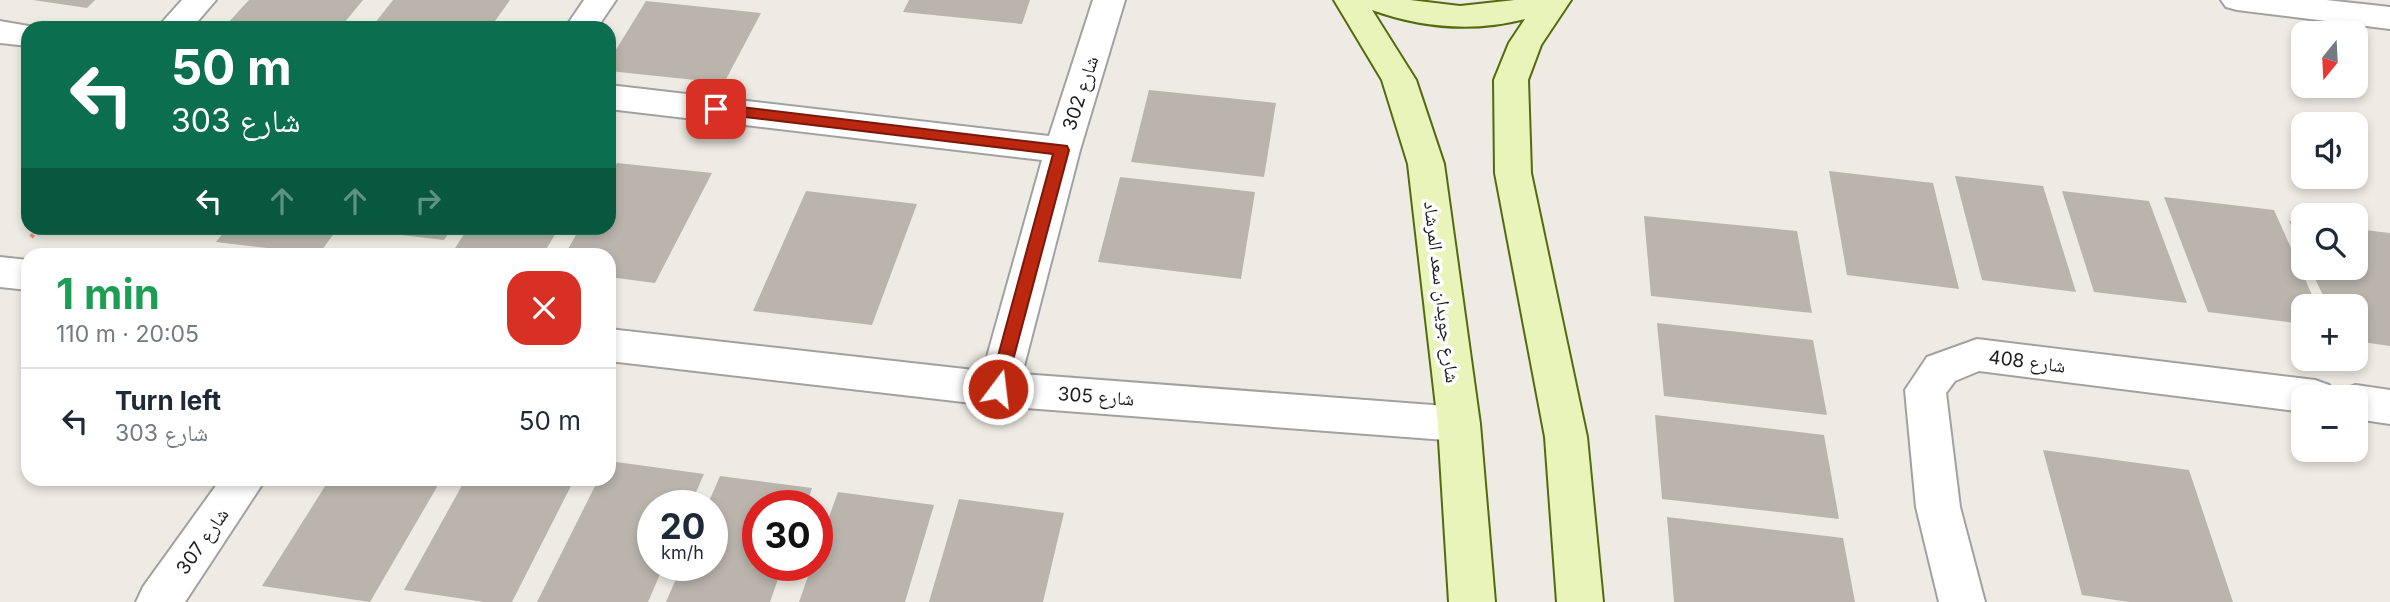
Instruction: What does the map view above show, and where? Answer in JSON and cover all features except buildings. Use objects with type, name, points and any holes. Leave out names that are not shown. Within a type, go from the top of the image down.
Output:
[{"type":"street","points":[[180,21],[200,0]]},
{"type":"street","points":[[586,21],[600,0]]},
{"type":"street","name":"شارع 302","points":[[998,389],[1062,150],[1109,0]]},
{"type":"street","name":"شارع جويدان سعد المرشاد","points":[[1350,0],[1399,80],[1426,164],[1459,424],[1472,602]]},
{"type":"street","points":[[1376,0],[1394,7],[1452,16],[1509,12],[1547,0]]},
{"type":"street","points":[[1555,0],[1525,43],[1511,80],[1513,173],[1566,436],[1580,602]]},
{"type":"street","points":[[2237,0],[2390,18]]},
{"type":"street","points":[[0,32],[21,34]]},
{"type":"street","points":[[616,98],[1062,150]]},
{"type":"street","points":[[0,272],[21,274]]},
{"type":"street","name":"شارع 305","points":[[616,346],[998,389],[1459,424]]},
{"type":"street","name":"شارع 408","points":[[1962,602],[1938,507],[1925,390],[1941,369],[1978,355],[2291,394]]},
{"type":"street","points":[[2368,404],[2390,407]]},
{"type":"street","name":"شارع 307","points":[[159,602],[240,486]]},
{"type":"route","points":[[716,109],[1062,150],[998,389]]}]
